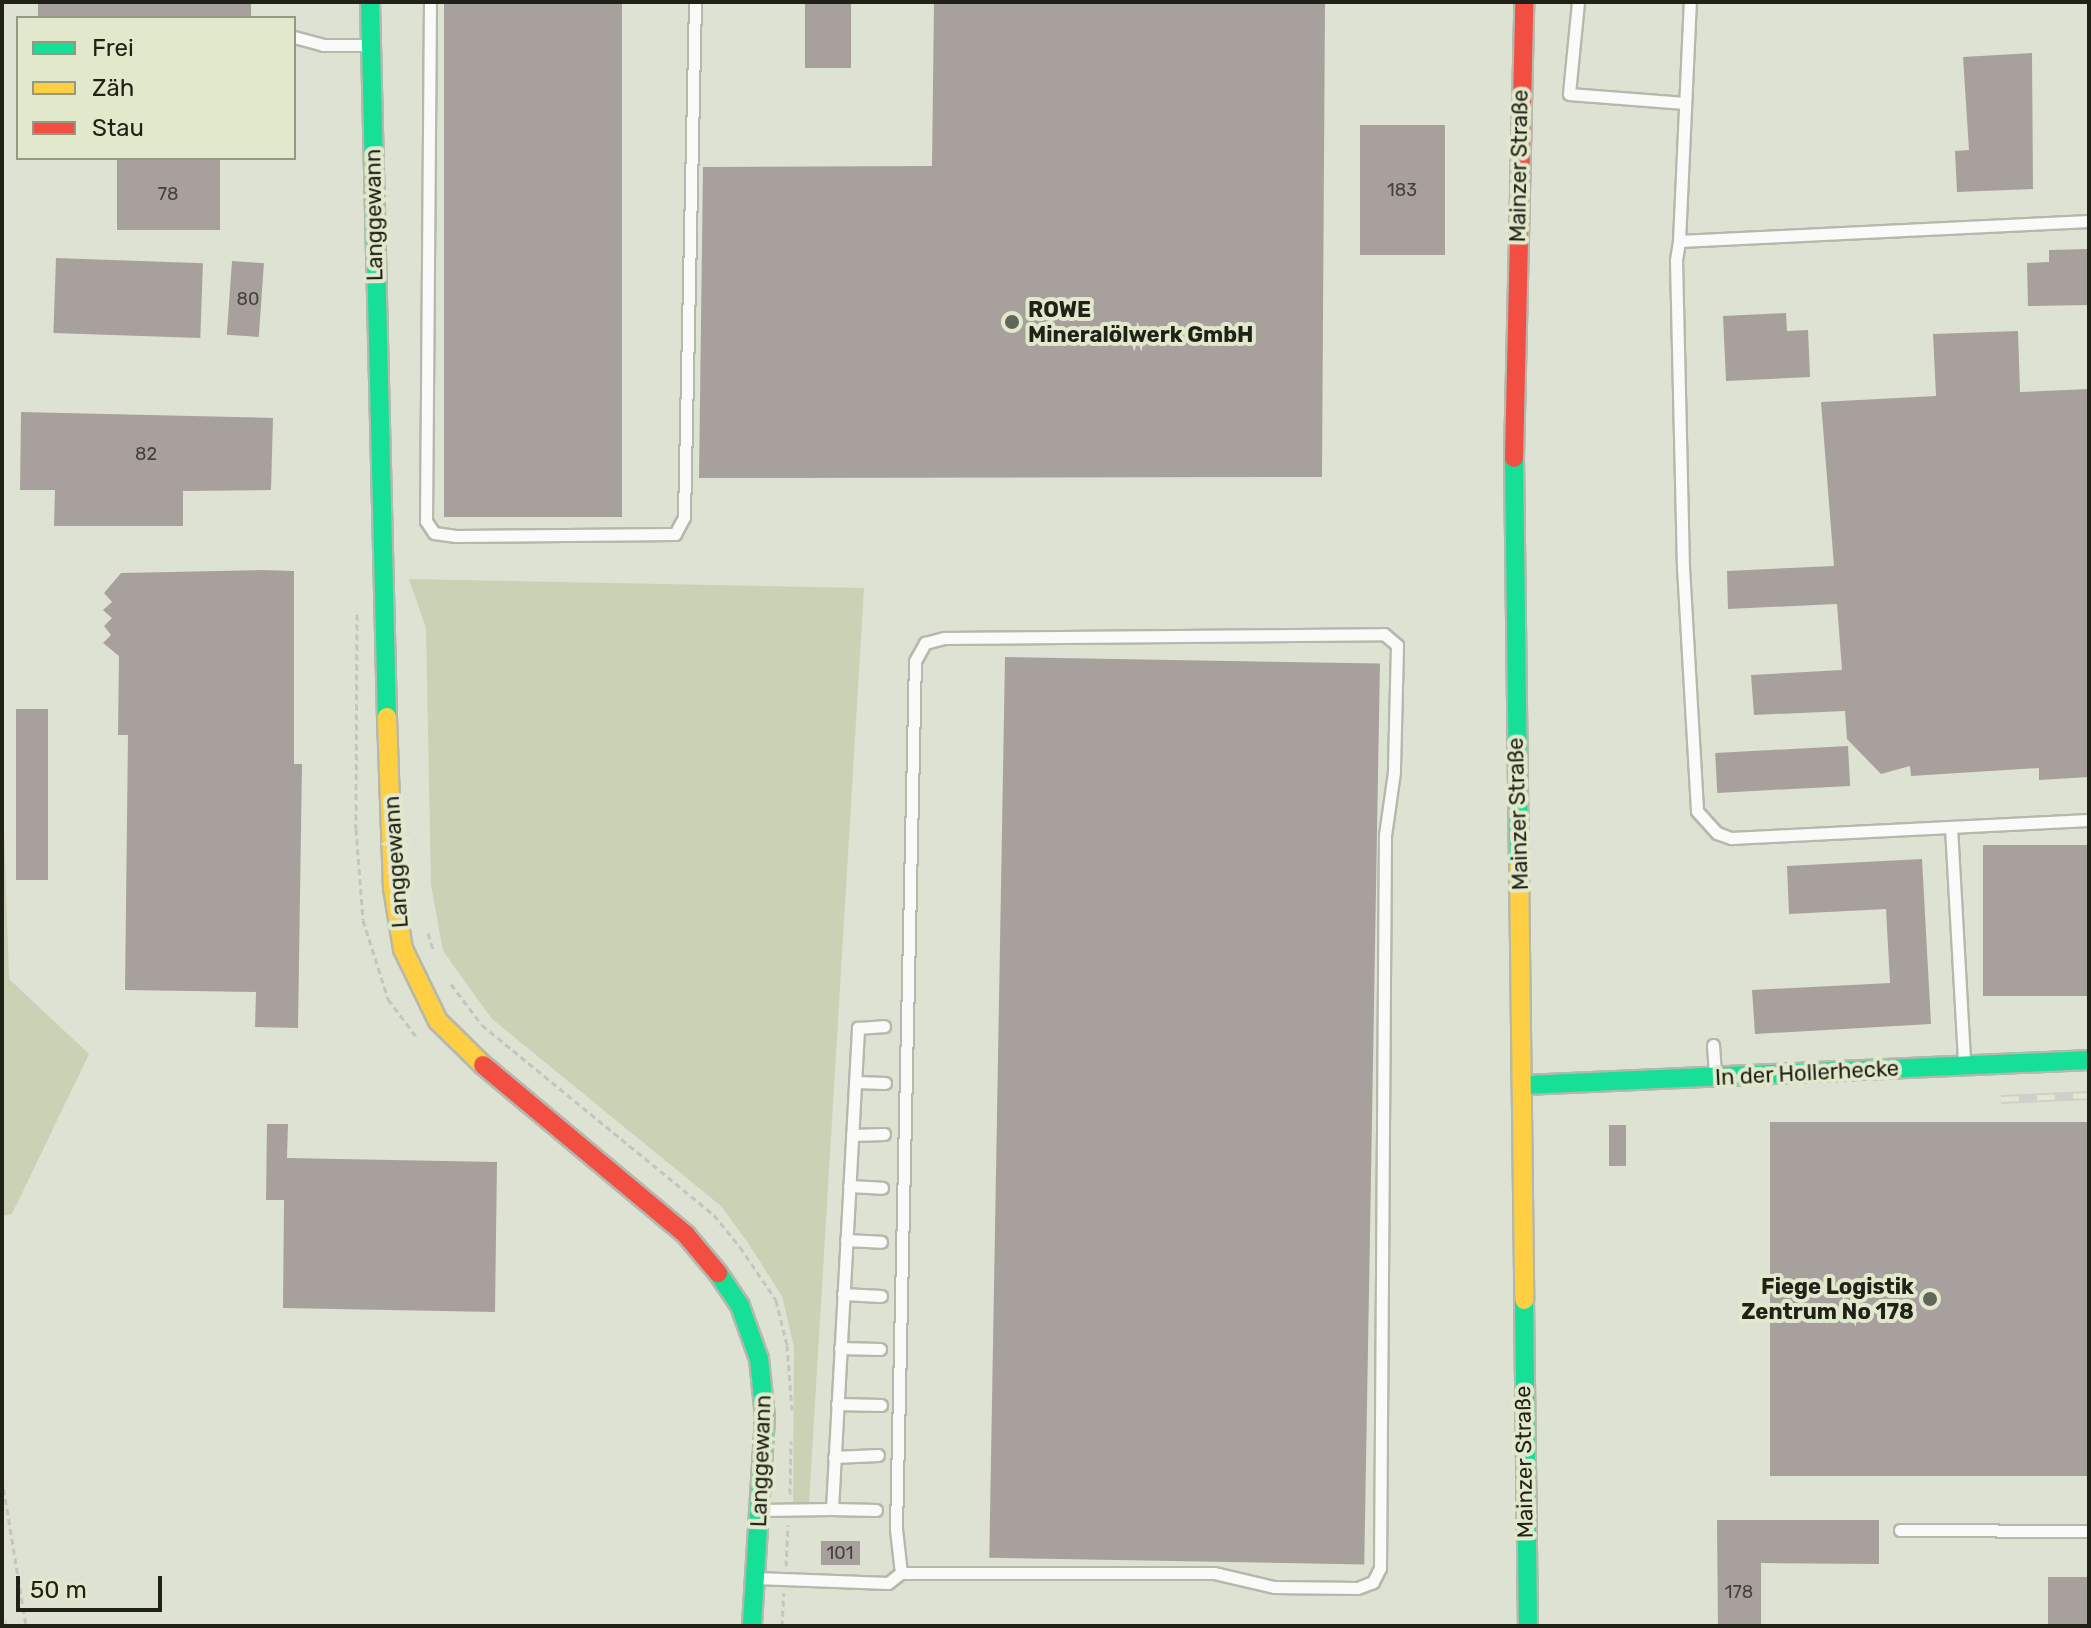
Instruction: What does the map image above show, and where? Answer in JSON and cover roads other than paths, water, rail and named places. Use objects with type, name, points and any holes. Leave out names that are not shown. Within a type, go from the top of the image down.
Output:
[{"type":"street","name":"Langgewann","points":[[370,2],[388,745],[393,888],[403,949],[438,1021],[461,1047],[686,1235],[726,1283],[752,1335],[764,1388],[752,1626]]},
{"type":"street","name":"Mainzer Straße","points":[[1524,2],[1513,389],[1514,706],[1524,1085],[1520,1259],[1528,1626]]},
{"type":"street","name":"In der Hollerhecke","points":[[1524,1085],[2089,1060]]},
{"type":"lane","points":[[430,2],[426,521],[434,533],[456,536],[613,536],[675,534],[684,517],[695,2]]},
{"type":"lane","points":[[1578,2],[1569,94],[1685,103]]},
{"type":"lane","points":[[1690,2],[1679,241],[1683,567],[1697,811],[1717,833],[1731,838],[2089,820]]},
{"type":"lane","points":[[296,38],[323,45],[371,45]]},
{"type":"lane","points":[[1679,241],[2089,221]]},
{"type":"lane","points":[[755,1578],[888,1583],[901,1573],[1214,1573],[1274,1587],[1357,1588],[1373,1582],[1380,1568],[1385,835],[1394,772],[1397,645],[1384,634],[944,638],[925,643],[915,661],[896,1529],[901,1573]]},
{"type":"lane","points":[[1951,827],[1964,1066]]},
{"type":"lane","points":[[832,1509],[858,1028],[884,1026]]},
{"type":"lane","points":[[1713,1045],[1716,1077]]},
{"type":"lane","points":[[855,1082],[885,1083]]},
{"type":"lane","points":[[852,1135],[884,1134]]},
{"type":"lane","points":[[849,1186],[882,1188]]},
{"type":"lane","points":[[846,1240],[881,1242]]},
{"type":"lane","points":[[843,1294],[881,1296]]},
{"type":"lane","points":[[840,1348],[880,1349]]},
{"type":"lane","points":[[837,1404],[881,1405]]},
{"type":"lane","points":[[834,1457],[878,1455]]},
{"type":"lane","points":[[760,1510],[876,1510]]},
{"type":"lane","points":[[1900,1530],[2089,1531]]},
{"type":"railway","points":[[2001,1099],[2089,1095]]},
{"type":"railway","points":[[2,1620],[3,1626]]},
{"type":"place","name":"ROWE Mineralölwerk GmbH","points":[[1012,322]]},
{"type":"place","name":"Fiege Logistik Zentrum No 178","points":[[1930,1299]]}]
